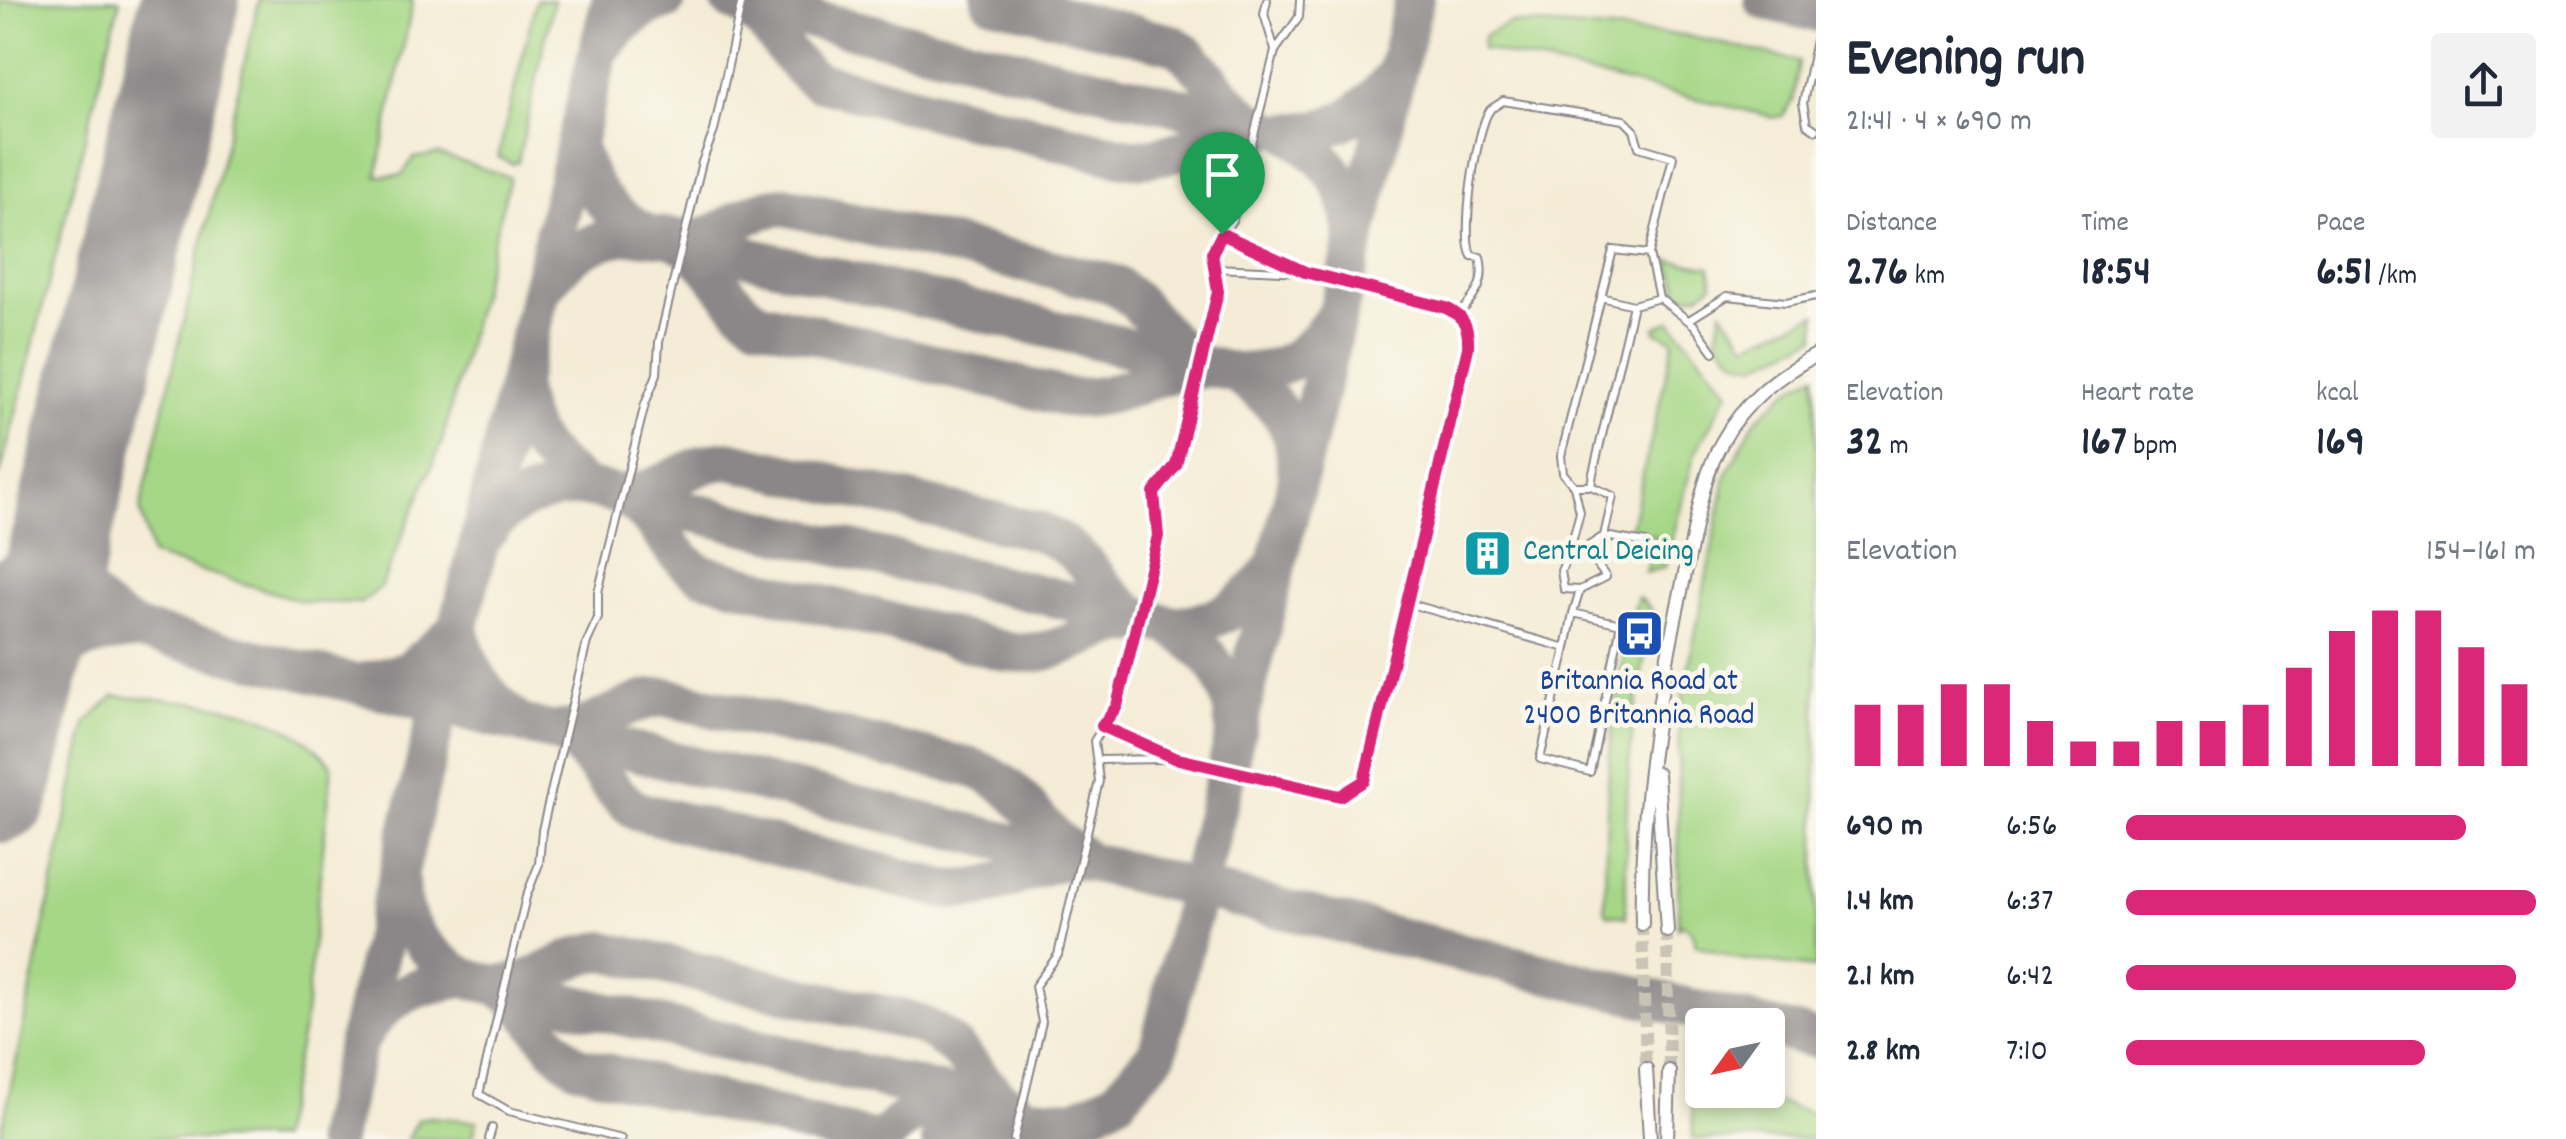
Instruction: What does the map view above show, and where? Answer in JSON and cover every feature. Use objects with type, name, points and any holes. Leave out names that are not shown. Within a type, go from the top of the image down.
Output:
[{"type":"street","points":[[1642,924],[1640,850],[1656,755],[1659,690],[1702,496],[1720,445],[1744,408],[1782,374],[1816,355]]},
{"type":"street","points":[[1656,755],[1665,849],[1667,931]]},
{"type":"street","points":[[1646,1069],[1650,1139]]},
{"type":"street","points":[[1667,1139],[1669,1071]]},
{"type":"lane","points":[[621,1139],[509,1111],[479,1094],[526,897],[539,864],[542,830],[587,642],[598,618],[598,593],[645,404],[657,374],[659,342],[702,162],[714,131],[742,0]]},
{"type":"lane","points":[[1267,0],[1264,14],[1275,51]]},
{"type":"lane","points":[[1014,1139],[1042,1022],[1035,986],[1058,956],[1099,781],[1094,741],[1117,706],[1158,536],[1154,493],[1176,465],[1218,292],[1213,247],[1234,220],[1275,51],[1299,17],[1300,1],[1291,0]]},
{"type":"lane","points":[[1816,40],[1803,103],[1807,124],[1816,130]]},
{"type":"lane","points":[[1460,314],[1481,288],[1484,274],[1480,258],[1472,256],[1466,246],[1470,200],[1484,123],[1491,109],[1504,101],[1624,120],[1634,130],[1639,147],[1673,158],[1649,254],[1659,298],[1689,320],[1714,352]]},
{"type":"lane","points":[[1102,726],[1174,758],[1329,794],[1340,796],[1364,781],[1468,348],[1467,328],[1460,314],[1305,272],[1222,234]]},
{"type":"lane","points":[[1585,548],[1606,577],[1571,592],[1560,583],[1580,512],[1574,486],[1563,473],[1561,456],[1613,250],[1649,254]]},
{"type":"lane","points":[[1214,268],[1305,272]]},
{"type":"lane","points":[[1689,320],[1727,296],[1786,302],[1816,296]]},
{"type":"lane","points":[[1601,298],[1633,305],[1659,298]]},
{"type":"lane","points":[[1592,486],[1633,305]]},
{"type":"lane","points":[[1574,486],[1592,486],[1613,496],[1604,536]]},
{"type":"lane","points":[[1570,550],[1585,548],[1604,536],[1646,543]]},
{"type":"lane","points":[[1573,613],[1621,624],[1590,772],[1540,759],[1573,613],[1580,590]]},
{"type":"lane","points":[[1407,603],[1566,648]]},
{"type":"lane","points":[[1097,760],[1174,758]]},
{"type":"lane","points":[[489,1139],[492,1128]]},
{"type":"green space","points":[[0,0],[120,0],[0,476]]},
{"type":"green space","points":[[259,0],[413,0],[377,176],[402,175],[414,158],[438,154],[510,177],[442,442],[381,587],[361,603],[305,602],[152,556],[140,509]]},
{"type":"green space","points":[[536,0],[554,0],[518,162],[512,164],[498,157]]},
{"type":"green space","points":[[1510,23],[1684,35],[1799,61],[1793,101],[1783,116],[1774,117],[1482,49],[1484,36]]},
{"type":"green space","points":[[1669,260],[1710,267],[1713,284],[1700,294],[1681,297]]},
{"type":"green space","points":[[1722,311],[1747,344],[1816,314],[1816,337],[1756,365],[1749,364],[1732,356],[1717,337]]},
{"type":"green space","points":[[1671,321],[1729,391],[1695,453],[1665,567],[1645,573],[1654,535],[1630,531],[1674,340],[1656,332],[1656,327]]},
{"type":"green space","points":[[1816,374],[1816,968],[1739,959],[1696,945],[1693,932],[1682,924],[1678,928],[1679,716],[1727,473],[1754,422],[1787,391]]},
{"type":"green space","points":[[1638,597],[1651,609],[1653,619],[1637,696],[1629,767],[1626,917],[1607,914],[1605,909],[1606,830],[1614,713]]},
{"type":"green space","points":[[114,696],[203,704],[261,717],[288,728],[332,766],[304,1024],[279,1139],[0,1139],[86,723]]},
{"type":"green space","points":[[1785,1105],[1816,1115],[1816,1139],[1693,1139],[1692,1108],[1785,1108]]},
{"type":"green space","points":[[419,1119],[477,1121],[472,1139],[407,1139]]},
{"type":"taxiway","points":[[334,1139],[611,0]]},
{"type":"taxiway","points":[[599,51],[628,20],[666,0]]},
{"type":"taxiway","points":[[730,0],[756,16],[794,61],[817,81],[1123,157],[1162,155],[1229,134],[1266,128]]},
{"type":"taxiway","points":[[991,0],[1172,44],[1234,106],[1258,124]]},
{"type":"taxiway","points":[[941,1139],[1006,1114],[1075,1119],[1117,1099],[1158,1052],[1414,0]]},
{"type":"taxiway","points":[[1764,0],[1816,12]]},
{"type":"taxiway","points":[[743,3],[1251,124]]},
{"type":"taxiway","points":[[1353,231],[1347,199],[1334,173],[1289,132],[1337,124],[1373,100],[1395,75]]},
{"type":"taxiway","points":[[576,142],[586,173],[601,198],[621,218],[649,235]]},
{"type":"taxiway","points":[[542,289],[563,264],[599,241],[629,235],[700,238],[759,211],[785,206],[1113,284],[1181,349],[1207,368]]},
{"type":"taxiway","points":[[670,238],[696,254],[734,300],[758,320],[1064,397],[1103,395],[1170,374],[1207,368]]},
{"type":"taxiway","points":[[683,241],[1235,373]]},
{"type":"taxiway","points":[[1296,466],[1292,435],[1279,411],[1235,373],[1266,370],[1291,361],[1312,345],[1332,321]]},
{"type":"taxiway","points":[[518,388],[526,421],[539,445],[585,487]]},
{"type":"taxiway","points":[[622,494],[650,489],[701,466],[729,460],[1037,531],[1071,550],[1113,597],[1140,617]]},
{"type":"taxiway","points":[[481,540],[502,515],[526,499],[553,490],[585,487],[1170,625]]},
{"type":"taxiway","points":[[622,496],[645,513],[680,556],[702,574],[1008,652],[1047,650],[1105,629],[1138,623]]},
{"type":"taxiway","points":[[0,580],[39,554],[67,515]]},
{"type":"taxiway","points":[[23,696],[46,666],[72,646],[103,635],[141,631],[107,611],[83,586],[69,554],[67,515]]},
{"type":"taxiway","points":[[1234,723],[1228,691],[1215,665],[1196,644],[1170,625],[1203,621],[1230,610],[1275,567]]},
{"type":"taxiway","points":[[0,597],[1689,1008]]},
{"type":"taxiway","points":[[0,623],[19,663],[23,696]]},
{"type":"taxiway","points":[[362,683],[409,671],[459,628],[467,657],[480,682],[519,723]]},
{"type":"taxiway","points":[[558,730],[573,729],[638,703],[666,697],[973,768],[1008,788],[1052,834],[1080,855]]},
{"type":"taxiway","points":[[557,732],[580,749],[616,792],[638,811],[944,889],[984,887],[1044,865],[1079,859]]},
{"type":"taxiway","points":[[400,883],[405,914],[419,939],[440,961],[466,978],[1014,1111]]},
{"type":"taxiway","points":[[499,985],[527,980],[577,957],[605,951],[913,1022],[947,1041],[989,1088],[1016,1108]]},
{"type":"taxiway","points":[[362,1036],[393,1001],[434,983],[466,978]]},
{"type":"taxiway","points":[[498,987],[520,1004],[556,1047],[578,1066],[868,1139]]},
{"type":"taxiway","points":[[1785,1031],[1816,1039]]},
{"type":"taxiway","points":[[884,1139],[919,1111],[940,1104],[963,1103]]},
{"type":"runway","points":[[0,793],[190,0]]},
{"type":"tunnel","points":[[1642,924],[1646,1069]]},
{"type":"tunnel","points":[[1667,931],[1669,1071]]},
{"type":"place","name":"Central Deicing","points":[[1488,553]]},
{"type":"place","name":"Britannia Road at 2400 Britannia Road","points":[[1639,634]]},
{"type":"route","points":[[1222,234],[1305,272],[1446,308],[1460,314],[1467,328],[1468,348],[1364,781],[1340,796],[1174,758],[1102,726],[1117,706],[1158,536],[1154,493],[1176,465],[1218,292],[1212,253],[1222,234]]}]
